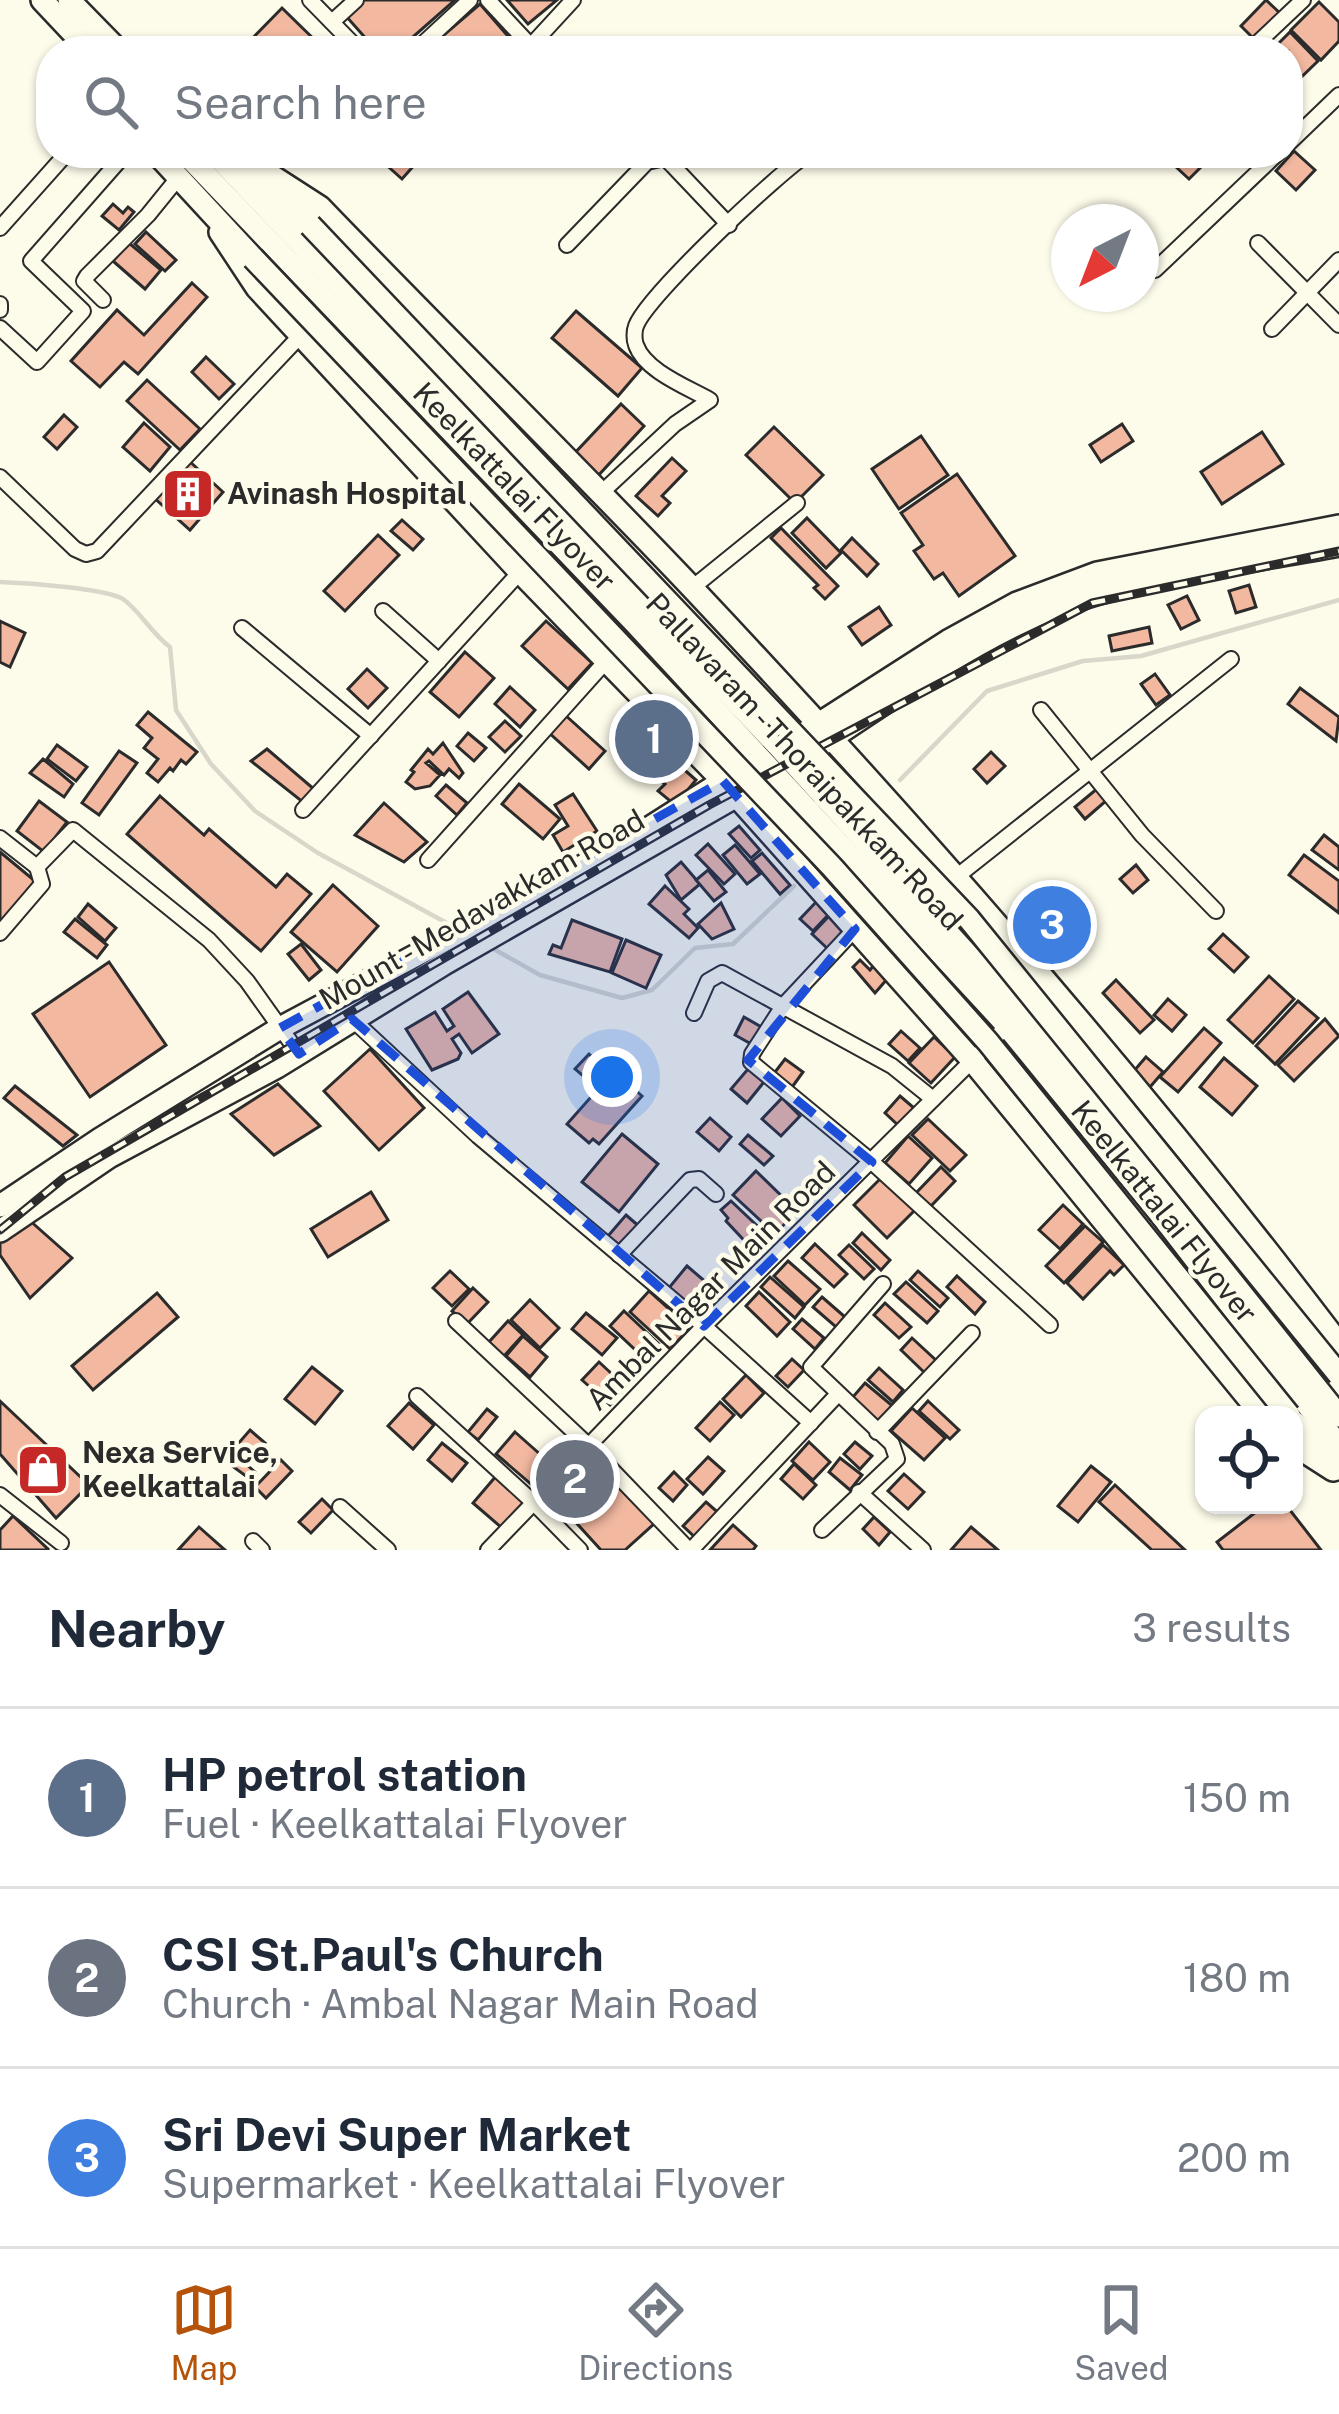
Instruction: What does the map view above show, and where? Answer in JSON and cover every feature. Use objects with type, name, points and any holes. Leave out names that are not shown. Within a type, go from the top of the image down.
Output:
[{"type":"main road","points":[[57,6],[106,36]]},
{"type":"main road","points":[[57,6],[73,36]]},
{"type":"main road","points":[[57,6],[79,36]]},
{"type":"main road","name":"Keelkattalai Flyover","points":[[169,168],[848,884],[988,1042],[1277,1406]]},
{"type":"main road","name":"Pallavaram - Thoraipakkam Road","points":[[200,168],[998,988],[1339,1416]]},
{"type":"main road","name":"Pallavaram - Thoraipakkam Road","points":[[228,168],[776,761],[1007,1026],[1162,1216],[1339,1446]]},
{"type":"main road","name":"Keelkattalai Flyover","points":[[252,168],[969,920],[1339,1375]]},
{"type":"main road","points":[[260,168],[320,207],[692,588],[1059,998],[1339,1344]]},
{"type":"main road","points":[[200,201],[257,288],[729,789],[971,1059],[1255,1406]]},
{"type":"main road","points":[[824,732],[948,641],[1017,602],[1097,573],[1339,526]]},
{"type":"main road","points":[[824,732],[1027,619],[1110,592],[1339,545]]},
{"type":"main road","name":"Mount - Medavakkam Road","points":[[0,1206],[280,1028],[439,955],[824,732]]},
{"type":"main road","name":"Mount - Medavakkam Road","points":[[0,1231],[109,1157],[299,1054],[439,955]]},
{"type":"main road","name":"Keelkattalai Flyover","points":[[1303,1437],[1339,1472]]},
{"type":"street","points":[[310,0],[346,36]]},
{"type":"street","points":[[332,22],[356,0]]},
{"type":"street","points":[[431,36],[470,0]]},
{"type":"street","points":[[488,0],[519,36]]},
{"type":"street","points":[[539,36],[573,0]]},
{"type":"street","points":[[1265,36],[1304,0]]},
{"type":"street","points":[[1303,130],[1339,95]]},
{"type":"street","points":[[0,229],[54,168]]},
{"type":"street","points":[[0,328],[37,362],[83,311],[31,261],[108,168]]},
{"type":"street","points":[[567,245],[640,168]]},
{"type":"street","points":[[676,168],[729,224]]},
{"type":"street","points":[[599,495],[674,424],[710,400],[655,368],[636,348],[634,329],[652,302],[792,168]]},
{"type":"street","points":[[1159,266],[1262,168]]},
{"type":"street","points":[[103,300],[88,287],[87,276],[178,178]]},
{"type":"street","points":[[1258,243],[1339,325]]},
{"type":"street","points":[[1272,329],[1339,260]]},
{"type":"street","points":[[0,477],[75,549],[86,554],[97,551],[301,335]]},
{"type":"street","points":[[692,588],[797,503]]},
{"type":"street","points":[[303,810],[520,572]]},
{"type":"street","points":[[383,611],[439,662]]},
{"type":"street","points":[[242,628],[370,736]]},
{"type":"street","points":[[955,878],[1231,659]]},
{"type":"street","points":[[428,860],[606,661]]},
{"type":"street","points":[[1041,710],[1142,835],[1216,911]]},
{"type":"street","points":[[37,866],[73,830],[209,940],[247,981],[299,1054]]},
{"type":"street","points":[[0,838],[37,866],[42,884],[0,933]]},
{"type":"street","points":[[855,929],[783,1006],[751,1062],[872,1162],[1050,1325]]},
{"type":"street","points":[[694,1013],[708,981],[722,973],[892,1066],[933,1099]]},
{"type":"street","points":[[352,1019],[478,1136],[704,1326],[811,1423]]},
{"type":"street","name":"Ambal Nagar Main Road","points":[[488,1550],[704,1326],[1007,1026]]},
{"type":"street","points":[[620,1255],[690,1180],[699,1179],[716,1194]]},
{"type":"street","points":[[822,1531],[897,1459],[892,1444],[813,1372],[812,1361],[883,1284]]},
{"type":"street","points":[[456,1321],[589,1446],[690,1550],[837,1395]]},
{"type":"street","points":[[877,1432],[972,1333]]},
{"type":"street","points":[[417,1396],[580,1550]]},
{"type":"street","points":[[860,1492],[923,1550]]},
{"type":"street","points":[[0,1495],[61,1544]]},
{"type":"street","points":[[340,1507],[388,1550]]},
{"type":"highlighted area","points":[[723,781],[855,929],[748,1060],[872,1162],[704,1326],[352,1019],[299,1054],[280,1028]]},
{"type":"building","points":[[362,0],[455,0],[414,36],[364,36],[345,15]]},
{"type":"building","points":[[507,0],[557,0],[528,24]]},
{"type":"building","points":[[1266,0],[1282,15],[1261,36],[1251,36],[1241,26]]},
{"type":"building","points":[[1319,2],[1339,22],[1339,41],[1321,60],[1303,36],[1291,30]]},
{"type":"building","points":[[480,4],[508,36],[443,36]]},
{"type":"building","points":[[282,8],[311,36],[255,36]]},
{"type":"building","points":[[1303,45],[1318,61],[1303,75]]},
{"type":"building","points":[[1303,159],[1315,170],[1296,190],[1276,171],[1303,168]]},
{"type":"building","points":[[390,168],[412,168],[402,179]]},
{"type":"building","points":[[1177,168],[1200,168],[1189,179]]},
{"type":"building","points":[[113,204],[123,213],[128,207],[134,212],[119,230],[102,216]]},
{"type":"building","points":[[146,232],[176,260],[165,271],[135,244]]},
{"type":"building","points":[[129,243],[161,270],[145,289],[113,261]]},
{"type":"building","points":[[192,283],[207,297],[138,374],[124,362],[100,387],[71,361],[117,310],[144,335]]},
{"type":"building","points":[[576,311],[642,368],[618,396],[552,338]]},
{"type":"building","points":[[206,357],[234,384],[219,399],[192,372]]},
{"type":"building","points":[[147,380],[200,429],[180,450],[127,401]]},
{"type":"building","points":[[621,404],[644,426],[595,479],[572,456]]},
{"type":"building","points":[[64,415],[77,427],[57,449],[44,437]]},
{"type":"building","points":[[144,423],[170,447],[150,471],[123,447]]},
{"type":"building","points":[[1122,424],[1133,441],[1101,462],[1090,445]]},
{"type":"building","points":[[774,427],[823,475],[795,503],[746,455]]},
{"type":"building","points":[[1262,432],[1283,464],[1222,504],[1201,472]]},
{"type":"building","points":[[921,436],[948,475],[899,509],[872,469]]},
{"type":"building","points":[[672,458],[686,471],[662,496],[670,503],[658,516],[636,496]]},
{"type":"building","name":"Avinash Hospital","points":[[187,459],[223,492],[190,530],[152,496]]},
{"type":"building","points":[[957,474],[1015,556],[959,596],[943,573],[934,579],[914,551],[923,545],[901,513]]},
{"type":"building","points":[[807,518],[841,553],[826,568],[792,533]]},
{"type":"building","points":[[402,520],[423,539],[413,550],[391,531]]},
{"type":"building","points":[[781,528],[838,586],[825,599],[814,588],[818,585],[771,538]]},
{"type":"building","points":[[378,535],[399,555],[345,611],[324,591]]},
{"type":"building","points":[[852,538],[878,564],[867,576],[841,550]]},
{"type":"building","points":[[1249,585],[1256,607],[1236,613],[1229,591]]},
{"type":"building","points":[[1187,596],[1199,620],[1181,629],[1168,605]]},
{"type":"building","points":[[879,607],[891,625],[862,645],[849,627]]},
{"type":"building","points":[[0,621],[25,633],[10,667],[0,662]]},
{"type":"building","points":[[546,621],[592,663],[568,689],[522,646]]},
{"type":"building","points":[[1149,627],[1152,643],[1112,651],[1109,636]]},
{"type":"building","points":[[465,652],[494,678],[459,717],[430,692]]},
{"type":"building","points":[[367,669],[387,688],[368,708],[348,689]]},
{"type":"building","points":[[1155,674],[1170,695],[1156,705],[1141,684]]},
{"type":"building","points":[[510,687],[535,710],[520,727],[495,704]]},
{"type":"building","points":[[1300,688],[1339,717],[1336,741],[1288,704]]},
{"type":"building","points":[[148,712],[197,752],[186,764],[181,760],[173,771],[170,768],[158,782],[147,773],[158,759],[144,748],[152,738],[137,725]]},
{"type":"building","points":[[564,714],[605,751],[589,769],[547,731]]},
{"type":"building","points":[[505,721],[521,736],[505,752],[489,737]]},
{"type":"building","points":[[640,731],[696,780],[675,805],[658,791],[665,784],[634,757],[629,763],[618,755]]},
{"type":"building","points":[[468,733],[486,748],[474,761],[457,746]]},
{"type":"building","points":[[443,743],[463,773],[459,778],[449,769],[444,775],[429,761],[426,763],[440,775],[430,786],[415,789],[406,782],[411,770],[428,749],[433,754]]},
{"type":"building","points":[[57,745],[87,767],[76,781],[47,759]]},
{"type":"building","points":[[267,749],[315,790],[304,803],[251,761]]},
{"type":"building","points":[[119,751],[137,763],[99,815],[82,803]]},
{"type":"building","points":[[991,752],[1005,766],[987,783],[974,769]]},
{"type":"building","points":[[43,759],[73,784],[64,797],[30,773]]},
{"type":"building","points":[[519,784],[560,819],[543,839],[502,804]]},
{"type":"building","points":[[446,785],[467,803],[457,815],[436,796]]},
{"type":"building","points":[[1098,788],[1107,800],[1085,819],[1075,807]]},
{"type":"building","points":[[573,794],[597,831],[563,852],[553,835],[568,826],[555,805]]},
{"type":"building","points":[[160,796],[204,835],[209,829],[276,887],[287,874],[311,894],[261,951],[127,834]]},
{"type":"building","points":[[39,801],[67,822],[44,852],[17,831]]},
{"type":"building","points":[[384,803],[427,842],[404,862],[355,835]]},
{"type":"building","points":[[739,826],[760,850],[751,858],[729,834]]},
{"type":"building","points":[[1324,835],[1339,847],[1339,870],[1312,850]]},
{"type":"building","points":[[708,844],[735,874],[724,884],[696,855]]},
{"type":"building","points":[[735,845],[760,874],[747,884],[723,855]]},
{"type":"building","points":[[0,852],[35,881],[0,924]]},
{"type":"building","points":[[762,853],[790,885],[780,894],[752,861]]},
{"type":"building","points":[[1304,855],[1339,881],[1339,913],[1289,875]]},
{"type":"building","points":[[681,862],[700,884],[681,900],[666,875]]},
{"type":"building","points":[[1136,865],[1148,880],[1133,893],[1120,879]]},
{"type":"building","points":[[708,870],[726,892],[714,901],[696,880]]},
{"type":"building","points":[[333,885],[378,926],[337,972],[291,932]]},
{"type":"building","points":[[665,886],[689,909],[684,914],[698,928],[689,938],[649,904]]},
{"type":"building","points":[[1070,892],[1082,903],[1048,938],[1037,927]]},
{"type":"building","points":[[817,901],[830,913],[813,931],[800,919]]},
{"type":"building","points":[[721,903],[734,929],[712,939],[698,924]]},
{"type":"building","points":[[88,904],[116,928],[105,941],[78,917]]},
{"type":"building","points":[[829,916],[846,933],[829,950],[812,934]]},
{"type":"building","points":[[75,919],[107,945],[97,958],[64,932]]},
{"type":"building","points":[[572,920],[622,939],[610,972],[549,954],[553,945],[561,948]]},
{"type":"building","points":[[1223,934],[1248,957],[1234,972],[1209,949]]},
{"type":"building","points":[[626,940],[661,955],[646,988],[612,973]]},
{"type":"building","points":[[301,944],[321,970],[309,980],[288,954]]},
{"type":"building","points":[[860,960],[888,978],[875,993],[853,967]]},
{"type":"building","points":[[109,962],[166,1045],[90,1097],[33,1014]]},
{"type":"building","points":[[1269,976],[1294,999],[1253,1043],[1228,1020]]},
{"type":"building","points":[[1116,980],[1154,1020],[1140,1033],[1103,993]]},
{"type":"building","points":[[468,992],[499,1034],[472,1053],[459,1034],[452,1039],[461,1053],[458,1059],[432,1070],[406,1029],[435,1012],[447,1031],[454,1026],[443,1009]]},
{"type":"building","points":[[1168,999],[1186,1015],[1172,1031],[1154,1015]]},
{"type":"building","points":[[1298,1001],[1318,1018],[1275,1064],[1256,1046]]},
{"type":"building","points":[[744,1017],[763,1028],[753,1045],[735,1035]]},
{"type":"building","points":[[1325,1019],[1339,1036],[1294,1081],[1278,1065]]},
{"type":"building","points":[[1204,1028],[1221,1043],[1178,1092],[1160,1077]]},
{"type":"building","points":[[901,1031],[920,1048],[908,1061],[889,1044]]},
{"type":"building","points":[[934,1037],[955,1057],[931,1083],[909,1063]]},
{"type":"building","points":[[370,1049],[424,1108],[379,1150],[324,1091]]},
{"type":"building","points":[[589,1054],[609,1072],[596,1087],[575,1069]]},
{"type":"building","points":[[1146,1057],[1163,1072],[1150,1087],[1133,1072]]},
{"type":"building","points":[[1224,1058],[1257,1086],[1232,1115],[1200,1087]]},
{"type":"building","points":[[785,1059],[803,1072],[790,1090],[772,1076]]},
{"type":"building","points":[[748,1069],[764,1082],[747,1103],[731,1089]]},
{"type":"building","points":[[614,1071],[642,1096],[599,1144],[593,1139],[589,1143],[567,1124]]},
{"type":"building","points":[[278,1084],[320,1126],[274,1155],[231,1114]]},
{"type":"building","points":[[15,1086],[77,1135],[63,1146],[4,1098]]},
{"type":"building","points":[[900,1096],[914,1108],[899,1126],[885,1113]]},
{"type":"building","points":[[782,1098],[800,1116],[781,1136],[762,1119]]},
{"type":"building","points":[[710,1118],[731,1137],[719,1151],[697,1132]]},
{"type":"building","points":[[928,1119],[966,1155],[950,1171],[912,1135]]},
{"type":"building","points":[[622,1134],[658,1164],[619,1212],[582,1182]]},
{"type":"building","points":[[748,1135],[773,1156],[764,1165],[740,1144]]},
{"type":"building","points":[[908,1136],[932,1158],[909,1184],[885,1163]]},
{"type":"building","points":[[941,1167],[955,1181],[930,1207],[916,1193]]},
{"type":"building","points":[[756,1171],[797,1211],[775,1234],[733,1195]]},
{"type":"building","points":[[882,1177],[915,1210],[887,1238],[854,1205]]},
{"type":"building","points":[[371,1192],[388,1220],[328,1257],[311,1229]]},
{"type":"building","points":[[731,1201],[769,1237],[754,1251],[726,1221],[721,1210]]},
{"type":"building","points":[[1063,1205],[1083,1224],[1060,1249],[1039,1230]]},
{"type":"building","points":[[626,1215],[641,1228],[623,1248],[608,1236]]},
{"type":"building","points":[[28,1219],[72,1258],[30,1298],[0,1255],[0,1241]]},
{"type":"building","points":[[1085,1226],[1103,1242],[1064,1283],[1046,1266]]},
{"type":"building","points":[[862,1233],[890,1260],[881,1270],[853,1243]]},
{"type":"building","points":[[815,1244],[847,1274],[834,1287],[802,1258]]},
{"type":"building","points":[[849,1245],[874,1269],[864,1279],[839,1255]]},
{"type":"building","points":[[1103,1245],[1124,1265],[1114,1275],[1110,1271],[1083,1299],[1067,1283]]},
{"type":"building","points":[[788,1261],[820,1289],[805,1305],[774,1276]]},
{"type":"building","points":[[687,1266],[721,1295],[702,1318],[668,1289]]},
{"type":"building","points":[[450,1271],[469,1289],[452,1306],[433,1288]]},
{"type":"building","points":[[918,1271],[948,1298],[940,1307],[910,1280]]},
{"type":"building","points":[[957,1276],[985,1302],[975,1314],[947,1287]]},
{"type":"building","points":[[770,1277],[804,1307],[795,1318],[761,1287]]},
{"type":"building","points":[[906,1282],[938,1311],[927,1323],[894,1294]]},
{"type":"building","points":[[473,1288],[488,1302],[467,1324],[452,1311]]},
{"type":"building","points":[[649,1291],[690,1328],[670,1349],[630,1312]]},
{"type":"building","points":[[759,1292],[790,1322],[777,1336],[746,1306]]},
{"type":"building","points":[[157,1293],[178,1317],[93,1390],[72,1366]]},
{"type":"building","points":[[822,1297],[845,1317],[836,1327],[813,1307]]},
{"type":"building","points":[[530,1300],[559,1328],[540,1348],[511,1320]]},
{"type":"building","points":[[885,1303],[911,1327],[899,1338],[874,1315]]},
{"type":"building","points":[[624,1311],[659,1344],[645,1359],[610,1326]]},
{"type":"building","points":[[586,1313],[617,1338],[602,1355],[572,1329]]},
{"type":"building","points":[[802,1319],[824,1338],[815,1349],[793,1329]]},
{"type":"building","points":[[508,1321],[523,1335],[504,1356],[489,1342]]},
{"type":"building","points":[[523,1336],[547,1357],[530,1377],[506,1356]]},
{"type":"building","points":[[912,1338],[939,1363],[927,1375],[901,1350]]},
{"type":"building","points":[[792,1359],[804,1370],[788,1387],[776,1376]]},
{"type":"building","points":[[599,1362],[626,1387],[610,1405],[582,1380]]},
{"type":"building","points":[[312,1367],[342,1391],[315,1424],[285,1399]]},
{"type":"building","points":[[879,1368],[903,1390],[893,1402],[868,1380]]},
{"type":"building","points":[[746,1375],[764,1393],[741,1417],[723,1399]]},
{"type":"building","points":[[865,1383],[895,1408],[881,1424],[852,1398]]},
{"type":"building","name":"Nexa Service, Keelkattalai","points":[[0,1401],[89,1485],[56,1518],[0,1454]]},
{"type":"building","points":[[928,1401],[959,1430],[950,1439],[919,1411]]},
{"type":"building","points":[[720,1402],[734,1415],[710,1441],[696,1428]]},
{"type":"building","points":[[409,1403],[434,1425],[413,1449],[388,1426]]},
{"type":"building","points":[[912,1408],[945,1438],[924,1460],[891,1431]]},
{"type":"building","points":[[487,1409],[497,1417],[478,1440],[468,1432]]},
{"type":"building","points":[[250,1430],[265,1443],[246,1464],[255,1472],[250,1479],[224,1460]]},
{"type":"building","points":[[515,1432],[559,1471],[540,1492],[496,1454]]},
{"type":"building","points":[[809,1442],[830,1462],[813,1480],[792,1461]]},
{"type":"building","points":[[855,1442],[872,1456],[860,1469],[844,1454]]},
{"type":"building","points":[[442,1443],[467,1463],[452,1481],[428,1460]]},
{"type":"building","points":[[708,1457],[724,1471],[703,1494],[687,1479]]},
{"type":"building","points":[[840,1458],[862,1475],[850,1490],[829,1472]]},
{"type":"building","points":[[281,1460],[292,1471],[266,1498],[255,1487]]},
{"type":"building","points":[[794,1464],[816,1485],[803,1499],[781,1479]]},
{"type":"building","points":[[603,1466],[655,1523],[625,1550],[601,1550],[560,1505]]},
{"type":"building","points":[[1091,1466],[1111,1482],[1078,1522],[1058,1506]]},
{"type":"building","points":[[674,1472],[687,1485],[673,1501],[659,1488]]},
{"type":"building","points":[[904,1474],[924,1492],[908,1509],[888,1491]]},
{"type":"building","points":[[497,1475],[526,1501],[502,1528],[473,1503]]},
{"type":"building","points":[[1115,1485],[1185,1550],[1152,1550],[1099,1502]]},
{"type":"building","points":[[322,1499],[333,1510],[311,1533],[299,1522]]},
{"type":"building","points":[[706,1502],[721,1515],[698,1540],[683,1526]]},
{"type":"building","points":[[1253,1514],[1293,1514],[1321,1550],[1223,1550],[1217,1542]]},
{"type":"building","points":[[13,1516],[48,1549],[0,1550],[0,1530]]},
{"type":"building","points":[[874,1517],[890,1532],[879,1545],[863,1529]]},
{"type":"building","points":[[733,1525],[756,1546],[753,1550],[710,1550]]},
{"type":"building","points":[[199,1527],[225,1550],[178,1550]]},
{"type":"building","points":[[971,1527],[998,1550],[951,1550]]},
{"type":"waterway","points":[[0,582],[82,589],[123,599],[170,647],[176,710],[211,764],[255,811],[318,853],[456,928]]},
{"type":"waterway","points":[[900,780],[987,691],[1083,661],[1141,656],[1339,600]]},
{"type":"waterway","points":[[492,948],[540,975],[622,998],[652,990],[695,948],[733,944],[794,886]]},
{"type":"railway","points":[[0,1230],[65,1177],[709,805],[1092,603],[1339,551]]},
{"type":"place","name":"Avinash Hospital","points":[[188,494]]},
{"type":"place","name":"HP petrol station","points":[[654,739]]},
{"type":"place","name":"Sri Devi Super Market","points":[[1052,925]]},
{"type":"place","name":"Nexa Service, Keelkattalai","points":[[43,1470]]},
{"type":"place","name":"CSI St.Paul's Church","points":[[575,1479]]}]
